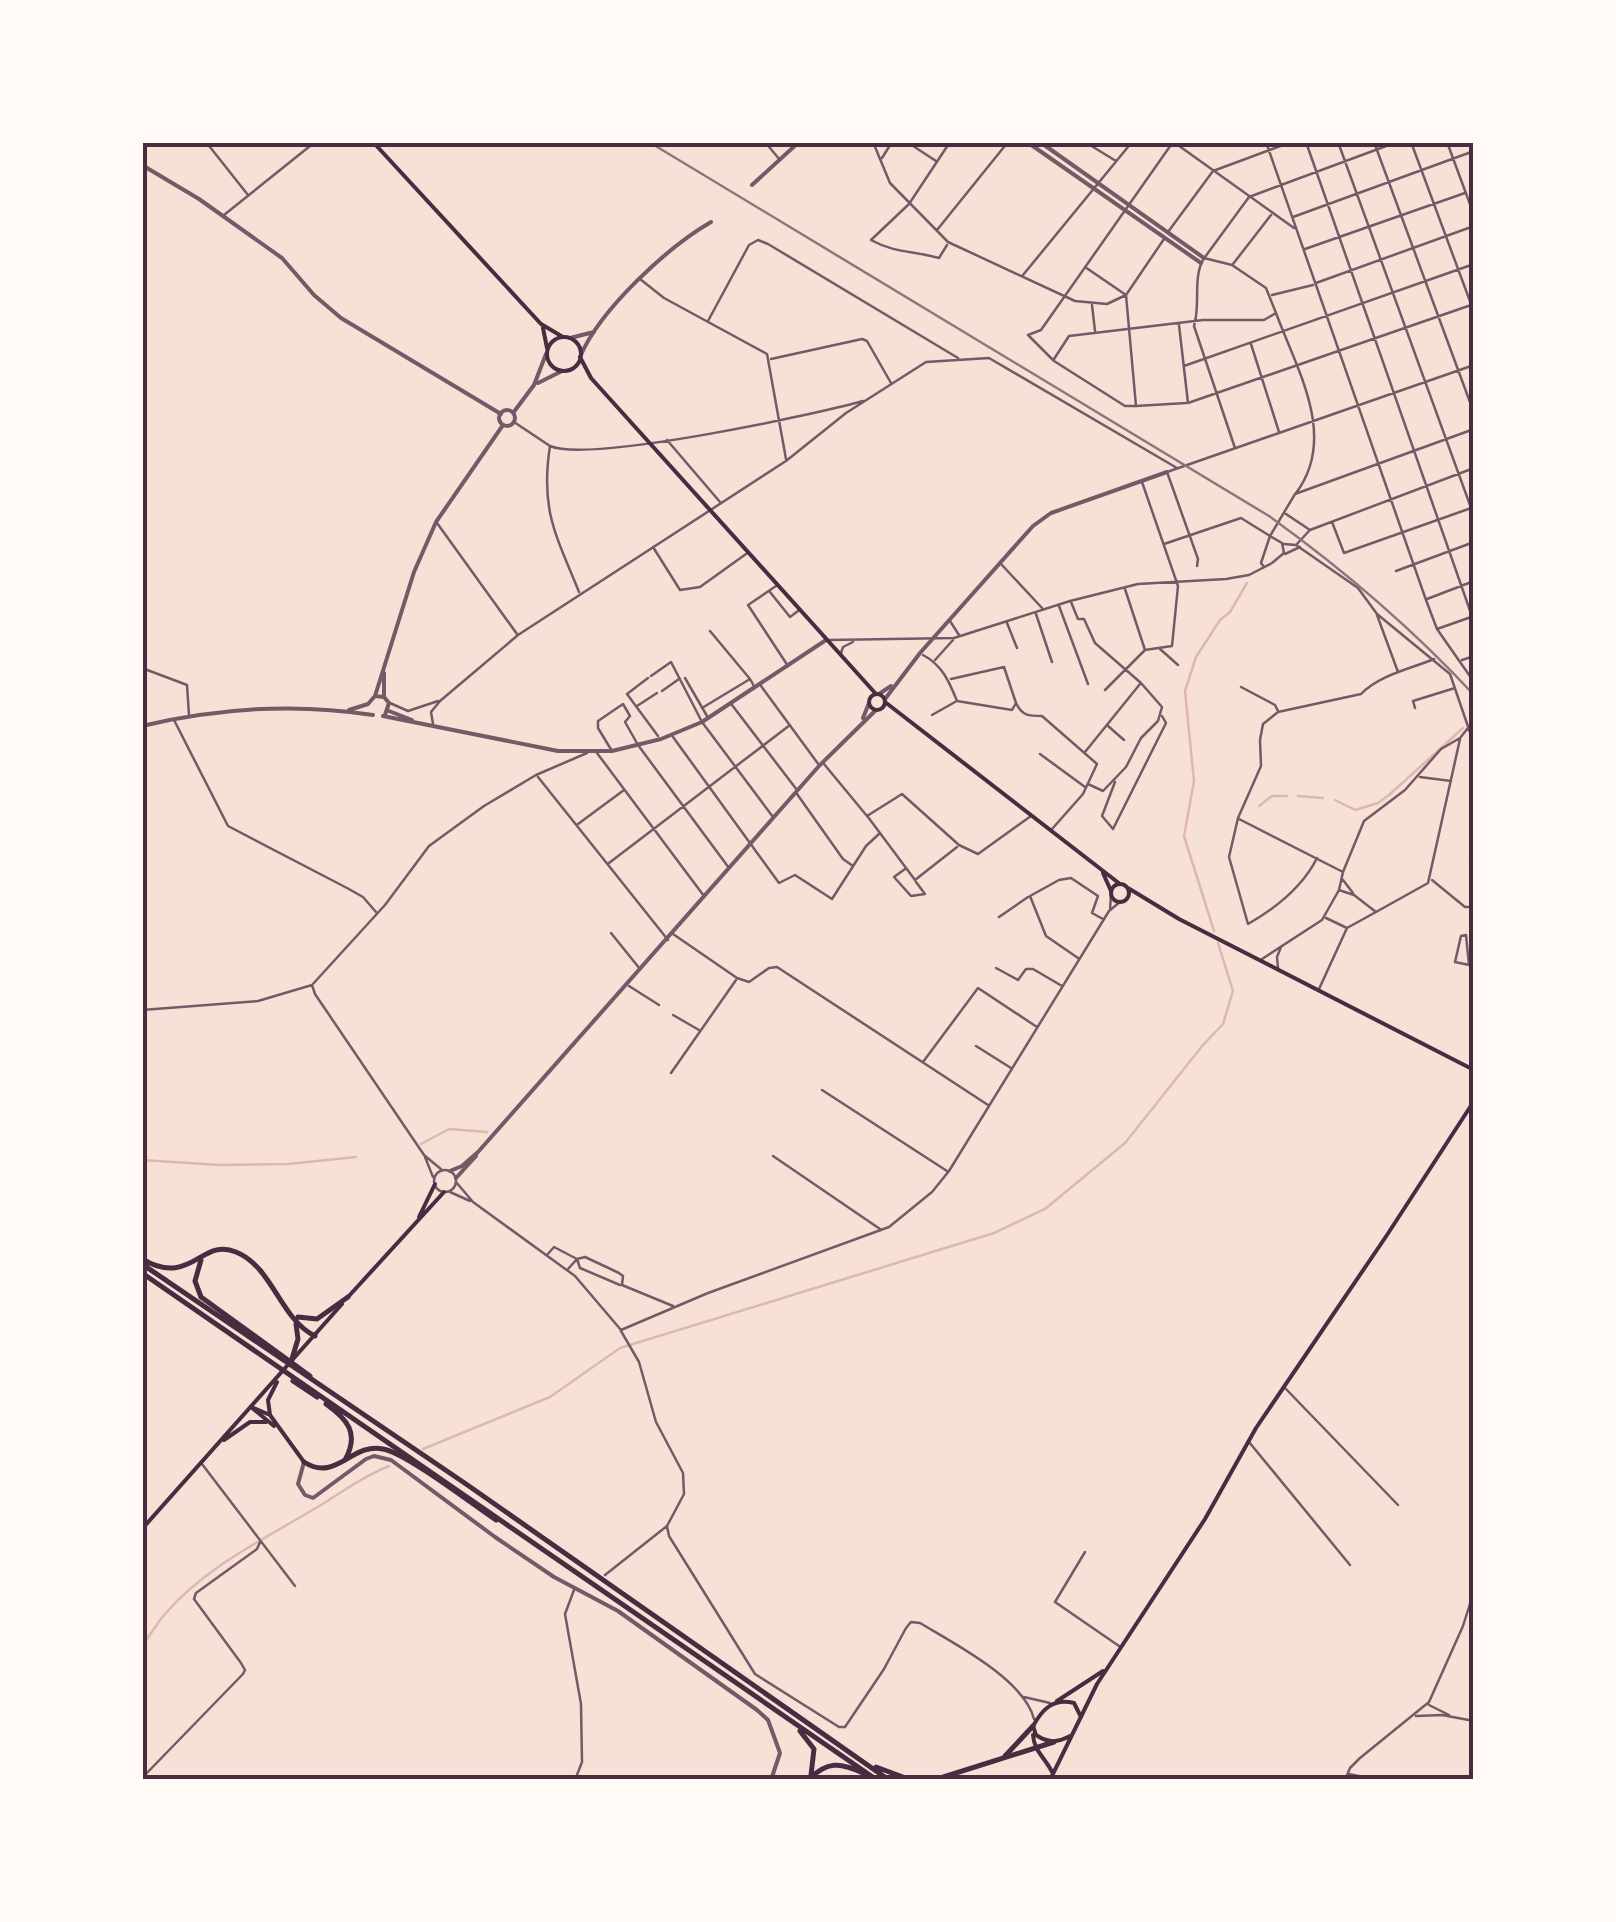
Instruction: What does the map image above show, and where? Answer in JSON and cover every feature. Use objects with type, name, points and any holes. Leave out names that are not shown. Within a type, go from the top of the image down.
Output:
[{"type":"highway","points":[[142,1262],[170,1269],[215,1250],[225,1248],[240,1253],[296,1319],[298,1339],[291,1364]]},
{"type":"highway","points":[[202,1258],[195,1281],[201,1297],[275,1360]]},
{"type":"highway","points":[[142,1262],[516,1530],[877,1779]]},
{"type":"highway","points":[[142,1272],[245,1344],[325,1390],[889,1780]]},
{"type":"highway","points":[[296,1319],[317,1319],[348,1297]]},
{"type":"highway","points":[[296,1319],[306,1322],[315,1336]]},
{"type":"highway","points":[[296,1374],[346,1420],[353,1442],[344,1462]]},
{"type":"highway","points":[[304,1462],[329,1469],[362,1451],[387,1449],[516,1530]]},
{"type":"highway","points":[[787,1719],[814,1750],[810,1778]]},
{"type":"highway","points":[[1002,1758],[1034,1726]]},
{"type":"highway","points":[[934,1780],[1054,1742]]},
{"type":"highway","points":[[864,1762],[911,1780]]},
{"type":"highway","points":[[810,1778],[824,1766],[835,1763],[877,1779]]},
{"type":"highway","points":[[948,1780],[957,1774]]},
{"type":"main road","points":[[373,142],[541,324],[578,346],[591,378],[776,586],[898,714],[1151,904],[1474,1068]]},
{"type":"main road","points":[[541,324],[551,365],[562,370],[573,368],[591,378]]},
{"type":"main road","points":[[547,351],[551,342],[566,337]]},
{"type":"main road","points":[[573,368],[580,357]]},
{"type":"main road","points":[[864,682],[869,702],[877,710],[898,714]]},
{"type":"main road","points":[[869,702],[878,694]]},
{"type":"main road","points":[[877,710],[885,701]]},
{"type":"main road","points":[[1098,866],[1111,892],[1123,901],[1151,904]]},
{"type":"main road","points":[[1111,892],[1120,884]]},
{"type":"main road","points":[[1123,901],[1128,888]]},
{"type":"main road","points":[[1051,1776],[1107,1668],[1205,1518],[1248,1441],[1474,1101]]},
{"type":"main road","points":[[417,1221],[434,1182]]},
{"type":"main road","points":[[142,1529],[447,1192]]},
{"type":"main road","points":[[278,1378],[268,1400],[270,1414],[276,1428],[304,1462]]},
{"type":"main road","points":[[251,1407],[270,1414]]},
{"type":"main road","points":[[251,1407],[276,1428]]},
{"type":"main road","points":[[220,1442],[250,1422],[266,1422]]},
{"type":"main road","points":[[1051,1776],[1047,1760],[1035,1748],[1034,1726],[1054,1703],[1107,1668]]},
{"type":"main road","points":[[1054,1703],[1074,1703],[1081,1716]]},
{"type":"main road","points":[[1034,1726],[1041,1738],[1054,1742],[1072,1734]]},
{"type":"street","points":[[215,142],[208,145],[248,196]]},
{"type":"street","points":[[223,216],[315,142]]},
{"type":"street","points":[[765,142],[780,160]]},
{"type":"street","points":[[752,185],[799,142]]},
{"type":"street","points":[[873,142],[890,183],[948,242],[1092,304],[1107,304],[1126,295],[1213,171],[1290,142]]},
{"type":"street","points":[[880,159],[892,142]]},
{"type":"street","points":[[907,142],[937,162]]},
{"type":"street","points":[[948,242],[938,258],[916,251],[898,252],[871,240],[910,204],[950,142]]},
{"type":"street","points":[[936,231],[1008,142]]},
{"type":"street","points":[[1027,142],[1124,212],[1202,261],[1232,264],[1271,294],[1314,421],[1313,464],[1270,536],[1260,563],[1264,567]]},
{"type":"street","points":[[1040,142],[1166,236]]},
{"type":"street","points":[[1085,142],[1117,162]]},
{"type":"street","points":[[1022,276],[1132,142]]},
{"type":"street","points":[[1294,228],[1173,142],[1041,330],[1028,335],[1028,339],[1054,361],[1125,406],[1188,403],[1472,304]]},
{"type":"street","points":[[1179,146],[1186,142]]},
{"type":"street","points":[[1266,142],[1426,600],[1438,630],[1474,682]]},
{"type":"street","points":[[1306,142],[1473,618],[1438,630]]},
{"type":"street","points":[[1338,142],[1474,516]]},
{"type":"street","points":[[1374,142],[1474,413]]},
{"type":"street","points":[[1235,448],[1194,326],[1202,261],[1249,197],[1397,142]]},
{"type":"street","points":[[1411,142],[1474,312]]},
{"type":"street","points":[[1448,142],[1474,215]]},
{"type":"street","points":[[1292,218],[1474,151]]},
{"type":"street","points":[[142,165],[223,216],[292,267],[314,295],[341,318],[501,414],[503,424],[436,522],[414,572],[375,696],[368,704],[346,711]]},
{"type":"street","points":[[1303,250],[1465,193]]},
{"type":"street","points":[[1232,264],[1272,214]]},
{"type":"street","points":[[580,357],[594,332],[640,278],[686,235],[711,222]]},
{"type":"street","points":[[1271,294],[1315,284],[1474,226]]},
{"type":"street","points":[[708,321],[750,245],[758,240],[960,360]]},
{"type":"street","points":[[1184,366],[1474,264]]},
{"type":"street","points":[[1085,267],[1126,295],[1136,406]]},
{"type":"street","points":[[640,278],[664,298],[767,354],[786,460]]},
{"type":"street","points":[[1092,304],[1095,333]]},
{"type":"street","points":[[1054,361],[1069,336],[1196,321],[1264,320],[1276,314]]},
{"type":"street","points":[[1178,323],[1188,403]]},
{"type":"street","points":[[566,337],[594,332]]},
{"type":"street","points":[[770,359],[862,339],[892,384]]},
{"type":"street","points":[[1250,343],[1279,433]]},
{"type":"street","points":[[547,351],[534,386],[513,413],[514,422],[550,446],[568,451],[779,420],[868,400]]},
{"type":"street","points":[[434,726],[431,712],[440,700],[518,635],[786,460],[926,362],[988,358],[1177,468]]},
{"type":"street","points":[[885,701],[949,620],[1033,526],[1051,513],[1474,365]]},
{"type":"street","points":[[534,386],[562,370]]},
{"type":"street","points":[[501,414],[513,413]]},
{"type":"street","points":[[503,424],[510,426],[514,422]]},
{"type":"street","points":[[1295,494],[1474,429]]},
{"type":"street","points":[[667,439],[721,503]]},
{"type":"street","points":[[550,446],[546,473],[550,520],[580,593]]},
{"type":"street","points":[[142,726],[188,715],[258,708],[346,711],[558,751],[598,753],[638,746],[706,720],[826,640],[954,638],[1124,588],[1226,579],[1264,567],[1299,546],[1310,530],[1474,468]]},
{"type":"street","points":[[1167,472],[1190,534],[1197,566]]},
{"type":"street","points":[[1105,690],[1145,650],[1172,646],[1174,640],[1176,581],[1142,480]]},
{"type":"street","points":[[1332,521],[1344,554],[1472,507]]},
{"type":"street","points":[[1284,512],[1310,530]]},
{"type":"street","points":[[1164,544],[1241,518],[1282,543],[1299,546],[1358,588],[1377,614],[1450,674],[1473,742]]},
{"type":"street","points":[[436,522],[518,635]]},
{"type":"street","points":[[1396,571],[1474,542]]},
{"type":"street","points":[[1279,558],[1284,553],[1282,543]]},
{"type":"street","points":[[653,547],[680,590],[700,587],[748,553]]},
{"type":"street","points":[[1000,563],[1044,610]]},
{"type":"street","points":[[1426,600],[1474,581]]},
{"type":"street","points":[[776,586],[748,605],[788,667]]},
{"type":"street","points":[[1124,588],[1145,650]]},
{"type":"street","points":[[769,591],[790,617],[798,610]]},
{"type":"street","points":[[1070,601],[1095,643],[1160,702],[1166,723],[1113,829],[1102,816],[1115,781]]},
{"type":"street","points":[[1059,605],[1088,684]]},
{"type":"street","points":[[1035,612],[1052,662]]},
{"type":"street","points":[[1377,614],[1398,672]]},
{"type":"street","points":[[949,620],[960,636]]},
{"type":"street","points":[[1006,622],[1017,648]]},
{"type":"street","points":[[710,631],[867,816],[879,834],[906,868],[925,894],[922,896],[911,896],[894,877],[906,868]]},
{"type":"street","points":[[934,661],[954,638]]},
{"type":"street","points":[[841,657],[846,645],[864,641]]},
{"type":"street","points":[[1159,648],[1178,665]]},
{"type":"street","points":[[920,653],[934,661],[951,680],[957,702]]},
{"type":"street","points":[[1461,661],[1474,656]]},
{"type":"street","points":[[1317,858],[1278,906],[1248,924],[1229,857],[1238,818],[1260,766],[1263,724],[1278,712],[1361,694],[1398,672],[1434,659]]},
{"type":"street","points":[[661,740],[627,694],[671,662],[706,720]]},
{"type":"street","points":[[951,680],[1004,667],[1019,710],[1030,717],[1042,716],[1096,764],[1087,786],[1051,830]]},
{"type":"street","points":[[142,668],[186,685],[188,715]]},
{"type":"street","points":[[384,672],[388,711]]},
{"type":"street","points":[[636,706],[683,678]]},
{"type":"street","points":[[683,678],[736,768],[774,819]]},
{"type":"street","points":[[702,708],[750,679]]},
{"type":"street","points":[[1084,753],[1141,683]]},
{"type":"street","points":[[878,694],[895,684]]},
{"type":"street","points":[[1242,687],[1275,705],[1278,712]]},
{"type":"street","points":[[1415,708],[1413,701],[1457,687]]},
{"type":"street","points":[[375,696],[408,711],[440,700]]},
{"type":"street","points":[[860,722],[869,702]]},
{"type":"street","points":[[932,715],[957,702],[1012,710],[1016,702]]},
{"type":"street","points":[[368,704],[373,715]]},
{"type":"street","points":[[612,750],[598,728],[598,721],[624,704],[630,716],[625,722],[638,746],[730,869]]},
{"type":"street","points":[[731,704],[842,859],[853,866]]},
{"type":"street","points":[[447,1192],[821,764],[860,722],[877,710]]},
{"type":"street","points":[[383,716],[388,711]]},
{"type":"street","points":[[388,711],[416,722]]},
{"type":"street","points":[[1040,754],[1087,786],[1104,791],[1162,715]]},
{"type":"street","points":[[173,719],[228,826],[363,897],[377,914]]},
{"type":"street","points":[[609,864],[790,725]]},
{"type":"street","points":[[1107,725],[1124,740]]},
{"type":"street","points":[[1260,960],[1324,917],[1339,890],[1364,821],[1419,777],[1441,750],[1468,728]]},
{"type":"street","points":[[672,735],[780,884],[795,875],[832,899],[879,834]]},
{"type":"street","points":[[1318,990],[1347,928],[1431,879],[1460,738]]},
{"type":"street","points":[[142,1010],[258,1001],[312,985],[377,914],[428,846],[536,775],[587,753]]},
{"type":"street","points":[[598,753],[705,897]]},
{"type":"street","points":[[536,775],[668,940]]},
{"type":"street","points":[[1419,777],[1450,781]]},
{"type":"street","points":[[577,825],[624,790]]},
{"type":"street","points":[[867,816],[902,794],[960,846],[978,854],[1032,815]]},
{"type":"street","points":[[1238,818],[1343,872]]},
{"type":"street","points":[[915,880],[960,846]]},
{"type":"street","points":[[999,917],[1059,880],[1071,878],[1098,896],[1092,913],[1104,920]]},
{"type":"street","points":[[1342,878],[1376,912]]},
{"type":"street","points":[[1431,879],[1466,907],[1474,907]]},
{"type":"street","points":[[1339,890],[1354,894]]},
{"type":"street","points":[[1110,911],[1111,892]]},
{"type":"street","points":[[1030,896],[1046,936],[1080,960]]},
{"type":"street","points":[[620,1330],[881,1230],[932,1192],[1104,920],[1123,901]]},
{"type":"street","points":[[1324,917],[1347,928]]},
{"type":"street","points":[[612,933],[641,970]]},
{"type":"street","points":[[673,934],[737,978],[749,982],[777,967],[990,1105]]},
{"type":"street","points":[[1466,935],[1471,966],[1455,962],[1462,936],[1466,935]]},
{"type":"street","points":[[1279,970],[1277,957],[1283,946]]},
{"type":"street","points":[[996,968],[1018,980],[1028,968],[1064,986]]},
{"type":"street","points":[[671,1073],[737,978]]},
{"type":"street","points":[[312,985],[424,1155],[434,1182],[473,1202],[567,1270],[620,1330],[639,1362],[656,1422],[682,1473],[684,1494],[667,1526],[604,1574]]},
{"type":"street","points":[[627,985],[659,1005]]},
{"type":"street","points":[[923,1062],[978,988],[1038,1028]]},
{"type":"street","points":[[673,1015],[700,1031]]},
{"type":"street","points":[[976,1046],[1012,1069]]},
{"type":"street","points":[[822,1090],[948,1172]]},
{"type":"street","points":[[424,1155],[442,1170],[450,1171],[478,1152]]},
{"type":"street","points":[[773,1156],[881,1230]]},
{"type":"street","points":[[434,1182],[442,1170]]},
{"type":"street","points":[[450,1171],[473,1202]]},
{"type":"street","points":[[547,1255],[554,1247],[576,1259],[580,1268],[616,1286],[674,1307]]},
{"type":"street","points":[[567,1270],[576,1259],[585,1257],[624,1276],[622,1285]]},
{"type":"street","points":[[1284,1387],[1398,1505]]},
{"type":"street","points":[[1248,1441],[1350,1565]]},
{"type":"street","points":[[304,1462],[298,1484],[305,1495],[314,1498],[366,1459],[374,1456],[392,1460],[495,1537],[618,1612],[768,1720],[780,1753],[772,1780]]},
{"type":"street","points":[[201,1463],[294,1586]]},
{"type":"street","points":[[667,1526],[708,1602],[755,1674],[838,1726],[849,1724],[910,1622],[920,1623],[978,1658],[1022,1696],[1031,1707],[1034,1726]]},
{"type":"street","points":[[142,1778],[243,1674],[240,1663],[194,1600],[196,1593],[257,1549],[260,1542]]},
{"type":"street","points":[[1084,1552],[1055,1602],[1121,1647]]},
{"type":"street","points":[[575,1588],[566,1614],[581,1704],[582,1762],[575,1780]]},
{"type":"street","points":[[1345,1780],[1360,1758],[1432,1698],[1474,1591]]},
{"type":"street","points":[[1022,1696],[1054,1703]]},
{"type":"street","points":[[1432,1698],[1440,1710]]},
{"type":"street","points":[[1425,1706],[1456,1717]]},
{"type":"street","points":[[1425,1706],[1434,1715]]},
{"type":"street","points":[[1412,1716],[1474,1720]]},
{"type":"street","points":[[1347,1773],[1377,1780]]},
{"type":"waterway","points":[[1214,931],[1184,836],[1194,781],[1185,691],[1196,657],[1247,583]]},
{"type":"waterway","points":[[1335,800],[1355,810],[1378,803],[1463,728]]},
{"type":"waterway","points":[[1259,806],[1272,796],[1287,796]]},
{"type":"waterway","points":[[1298,796],[1323,798]]},
{"type":"waterway","points":[[423,1449],[550,1397],[620,1348],[994,1233],[1045,1209],[1125,1143],[1223,1024],[1233,991],[1218,943]]},
{"type":"waterway","points":[[421,1144],[449,1129],[487,1132]]},
{"type":"waterway","points":[[142,1160],[220,1165],[356,1157]]},
{"type":"waterway","points":[[142,1646],[182,1596],[221,1565],[389,1466]]},
{"type":"railway","points":[[649,142],[1269,516],[1376,600],[1474,695]]}]
